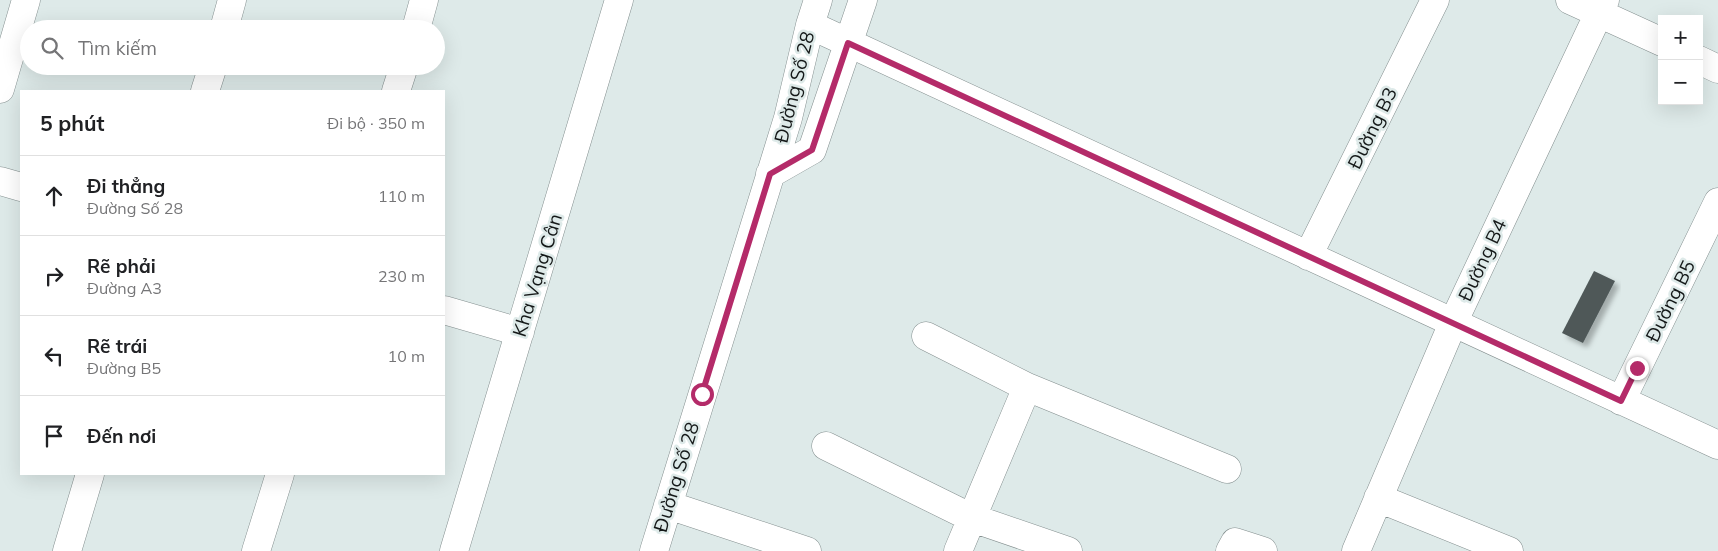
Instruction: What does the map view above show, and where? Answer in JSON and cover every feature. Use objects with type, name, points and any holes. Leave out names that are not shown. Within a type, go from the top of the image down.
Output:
[{"type":"street","points":[[20,20],[26,0]]},
{"type":"street","points":[[226,20],[232,0]]},
{"type":"street","points":[[418,20],[424,0]]},
{"type":"street","name":"Kha Vạng Cân","points":[[454,551],[619,0]]},
{"type":"street","name":"Đường Số 28","points":[[770,174],[812,150],[863,0]]},
{"type":"street","name":"Đường B3","points":[[1308,256],[1435,0]]},
{"type":"street","points":[[1570,0],[1602,7],[1658,40]]},
{"type":"street","name":"Đường B4","points":[[1356,551],[1453,322],[1602,7]]},
{"type":"street","points":[[814,13],[848,43],[1718,445]]},
{"type":"street","name":"Đường Số 28","points":[[654,551],[788,118],[814,13]]},
{"type":"street","points":[[0,89],[20,21]]},
{"type":"street","points":[[1703,62],[1718,68]]},
{"type":"street","points":[[205,90],[209,75]]},
{"type":"street","points":[[396,90],[401,75]]},
{"type":"street","points":[[0,181],[20,187]]},
{"type":"street","name":"Đường B5","points":[[1621,401],[1718,202]]},
{"type":"street","points":[[445,310],[520,332]]},
{"type":"street","points":[[926,336],[1027,387],[1227,469]]},
{"type":"street","points":[[958,551],[1027,387]]},
{"type":"street","points":[[826,446],[972,518],[1068,551]]},
{"type":"street","points":[[67,551],[90,475]]},
{"type":"street","points":[[256,551],[280,475]]},
{"type":"street","points":[[1378,498],[1509,551]]},
{"type":"street","points":[[668,505],[807,551]]},
{"type":"street","points":[[1230,551],[1235,542],[1263,551]]},
{"type":"building","points":[[1594,271],[1615,281],[1583,343],[1562,333]]},
{"type":"route","points":[[702,394],[770,174],[812,150],[848,43],[1621,401],[1637,368]]}]
